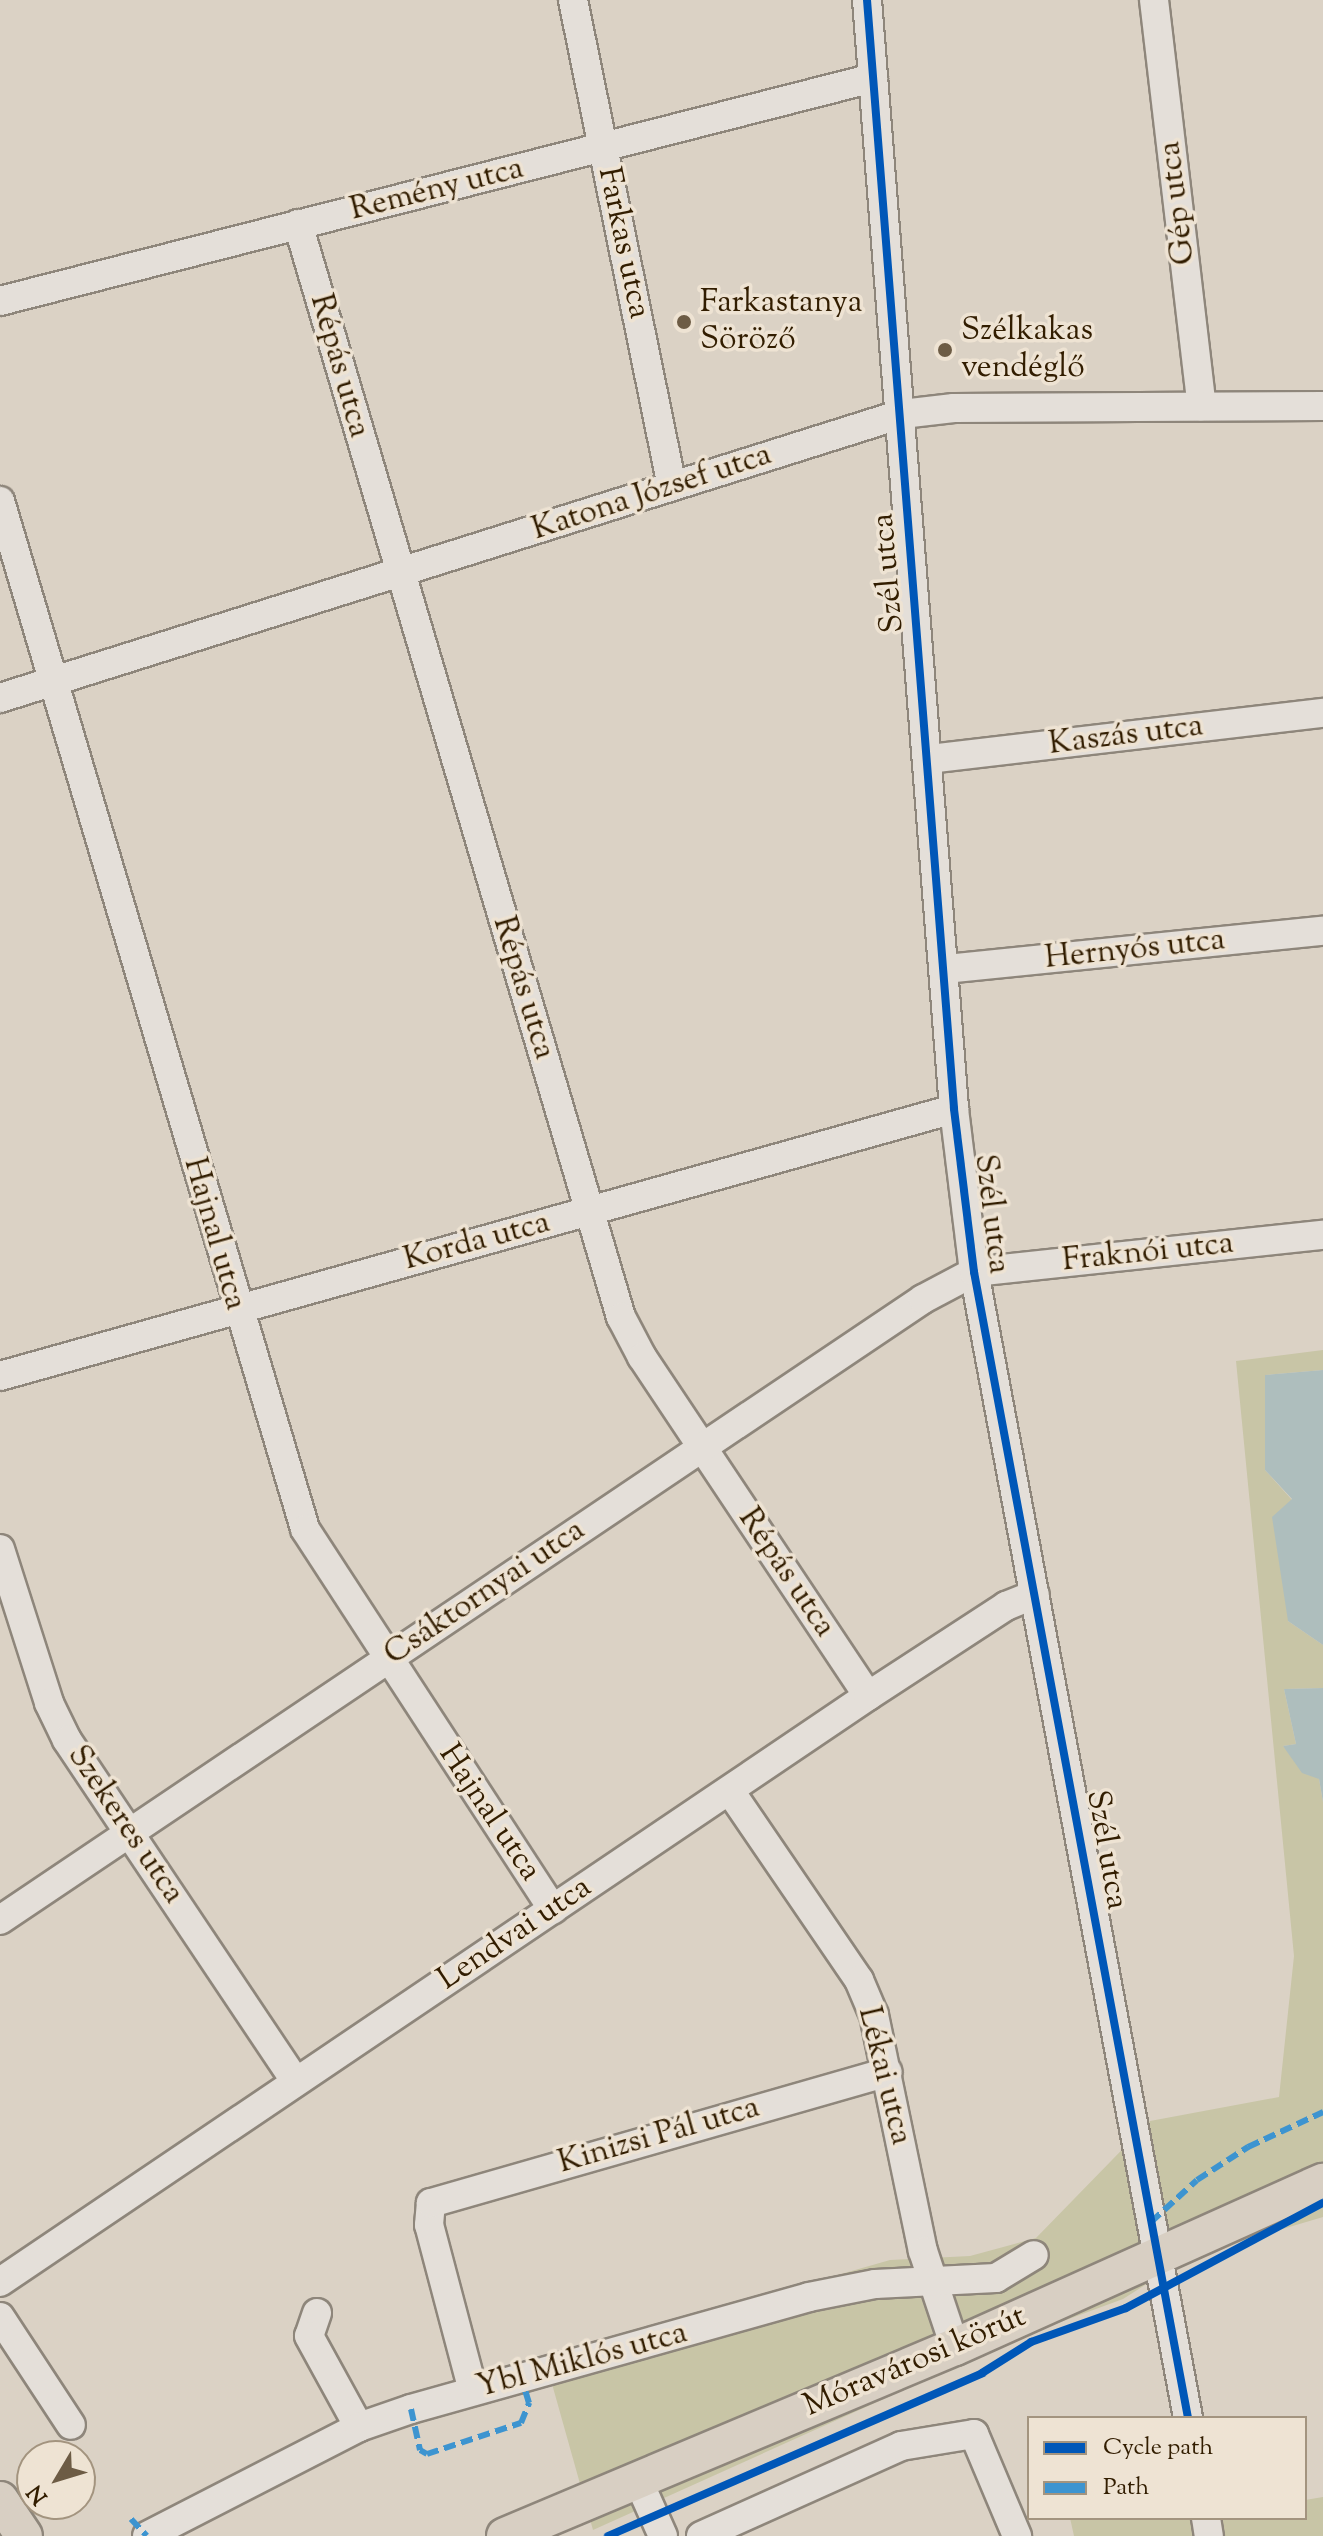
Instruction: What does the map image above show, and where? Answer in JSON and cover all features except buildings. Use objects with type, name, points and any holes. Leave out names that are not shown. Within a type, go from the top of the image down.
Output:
[{"type":"main road","name":"Móravárosi körút","points":[[505,2536],[955,2347],[1323,2182]]},
{"type":"main road","points":[[0,2500],[24,2536]]},
{"type":"street","name":"Farkas utca","points":[[573,0],[672,486]]},
{"type":"street","name":"Szél utca","points":[[867,0],[946,969],[954,1109],[974,1272],[1188,2416]]},
{"type":"street","name":"Gép utca","points":[[1154,0],[1202,406]]},
{"type":"street","name":"Remény utca","points":[[0,301],[298,224],[604,150],[873,78]]},
{"type":"street","name":"Répás utca","points":[[298,224],[621,1317],[702,1448],[868,1696]]},
{"type":"street","name":"Katona József utca","points":[[0,698],[902,414],[954,408],[1323,406]]},
{"type":"street","name":"Hajnal utca","points":[[0,501],[236,1309],[305,1529],[386,1660],[553,1909]]},
{"type":"street","name":"Kaszás utca","points":[[929,759],[1323,713]]},
{"type":"street","name":"Hernyós utca","points":[[946,969],[1323,931]]},
{"type":"street","name":"Korda utca","points":[[0,1376],[954,1109]]},
{"type":"street","name":"Fraknói utca","points":[[974,1272],[1323,1235]]},
{"type":"street","name":"Csáktornyai utca","points":[[0,1920],[923,1299],[974,1272]]},
{"type":"street","name":"Szekeres utca","points":[[0,1549],[49,1703],[67,1740],[295,2080]]},
{"type":"street","name":"Lendvai utca","points":[[0,2282],[868,1696],[1006,1606],[1035,1594]]},
{"type":"street","name":"Lékai utca","points":[[730,1791],[859,1980],[874,2015],[930,2281],[955,2347]]},
{"type":"street","name":"Kinizsi Pál utca","points":[[473,2391],[429,2225],[431,2203],[888,2072]]},
{"type":"street","name":"Ybl Miklós utca","points":[[147,2536],[359,2427],[473,2391],[809,2297],[875,2284],[996,2278],[1034,2255]]},
{"type":"street","points":[[317,2313],[309,2336],[359,2427]]},
{"type":"street","points":[[0,2317],[71,2425]]},
{"type":"street","points":[[701,2536],[901,2446],[974,2434],[1017,2536]]},
{"type":"street","points":[[638,2480],[663,2536]]},
{"type":"shaded area","points":[[1323,1350],[1323,1370],[1265,1375],[1265,1470],[1292,1500],[1288,1621],[1323,1645],[1323,1688],[1284,1689],[1296,1744],[1283,1746],[1319,1779],[1323,1802],[1323,2217],[1189,2257],[1123,2299],[1028,2334],[593,2530],[545,2359],[890,2260],[970,2256],[1036,2238],[1150,2121],[1279,2097],[1294,1956],[1236,1361]]},
{"type":"shaded area","points":[[1323,1370],[1323,1645],[1288,1621],[1272,1517],[1292,1499],[1265,1470],[1265,1375]]},
{"type":"shaded area","points":[[1323,1688],[1323,1802],[1319,1779],[1302,1773],[1283,1746],[1296,1744],[1284,1689]]},
{"type":"shaded area","points":[[1323,2497],[1323,2536],[1074,2536],[1070,2520],[1307,2520],[1307,2500]]},
{"type":"marked path","points":[[1151,2222],[1197,2180],[1248,2147],[1323,2112]]},
{"type":"marked path","points":[[411,2409],[420,2450],[427,2454],[521,2423],[529,2403],[521,2377]]},
{"type":"marked path","points":[[131,2519],[147,2536]]},
{"type":"cycle path","points":[[867,0],[954,1109],[974,1272],[1188,2416]]},
{"type":"cycle path","points":[[608,2536],[982,2373],[1031,2342],[1126,2308],[1323,2203]]},
{"type":"place","name":"Farkastanya Söröző","points":[[684,322]]},
{"type":"place","name":"Szélkakas vendéglő","points":[[945,350]]}]
